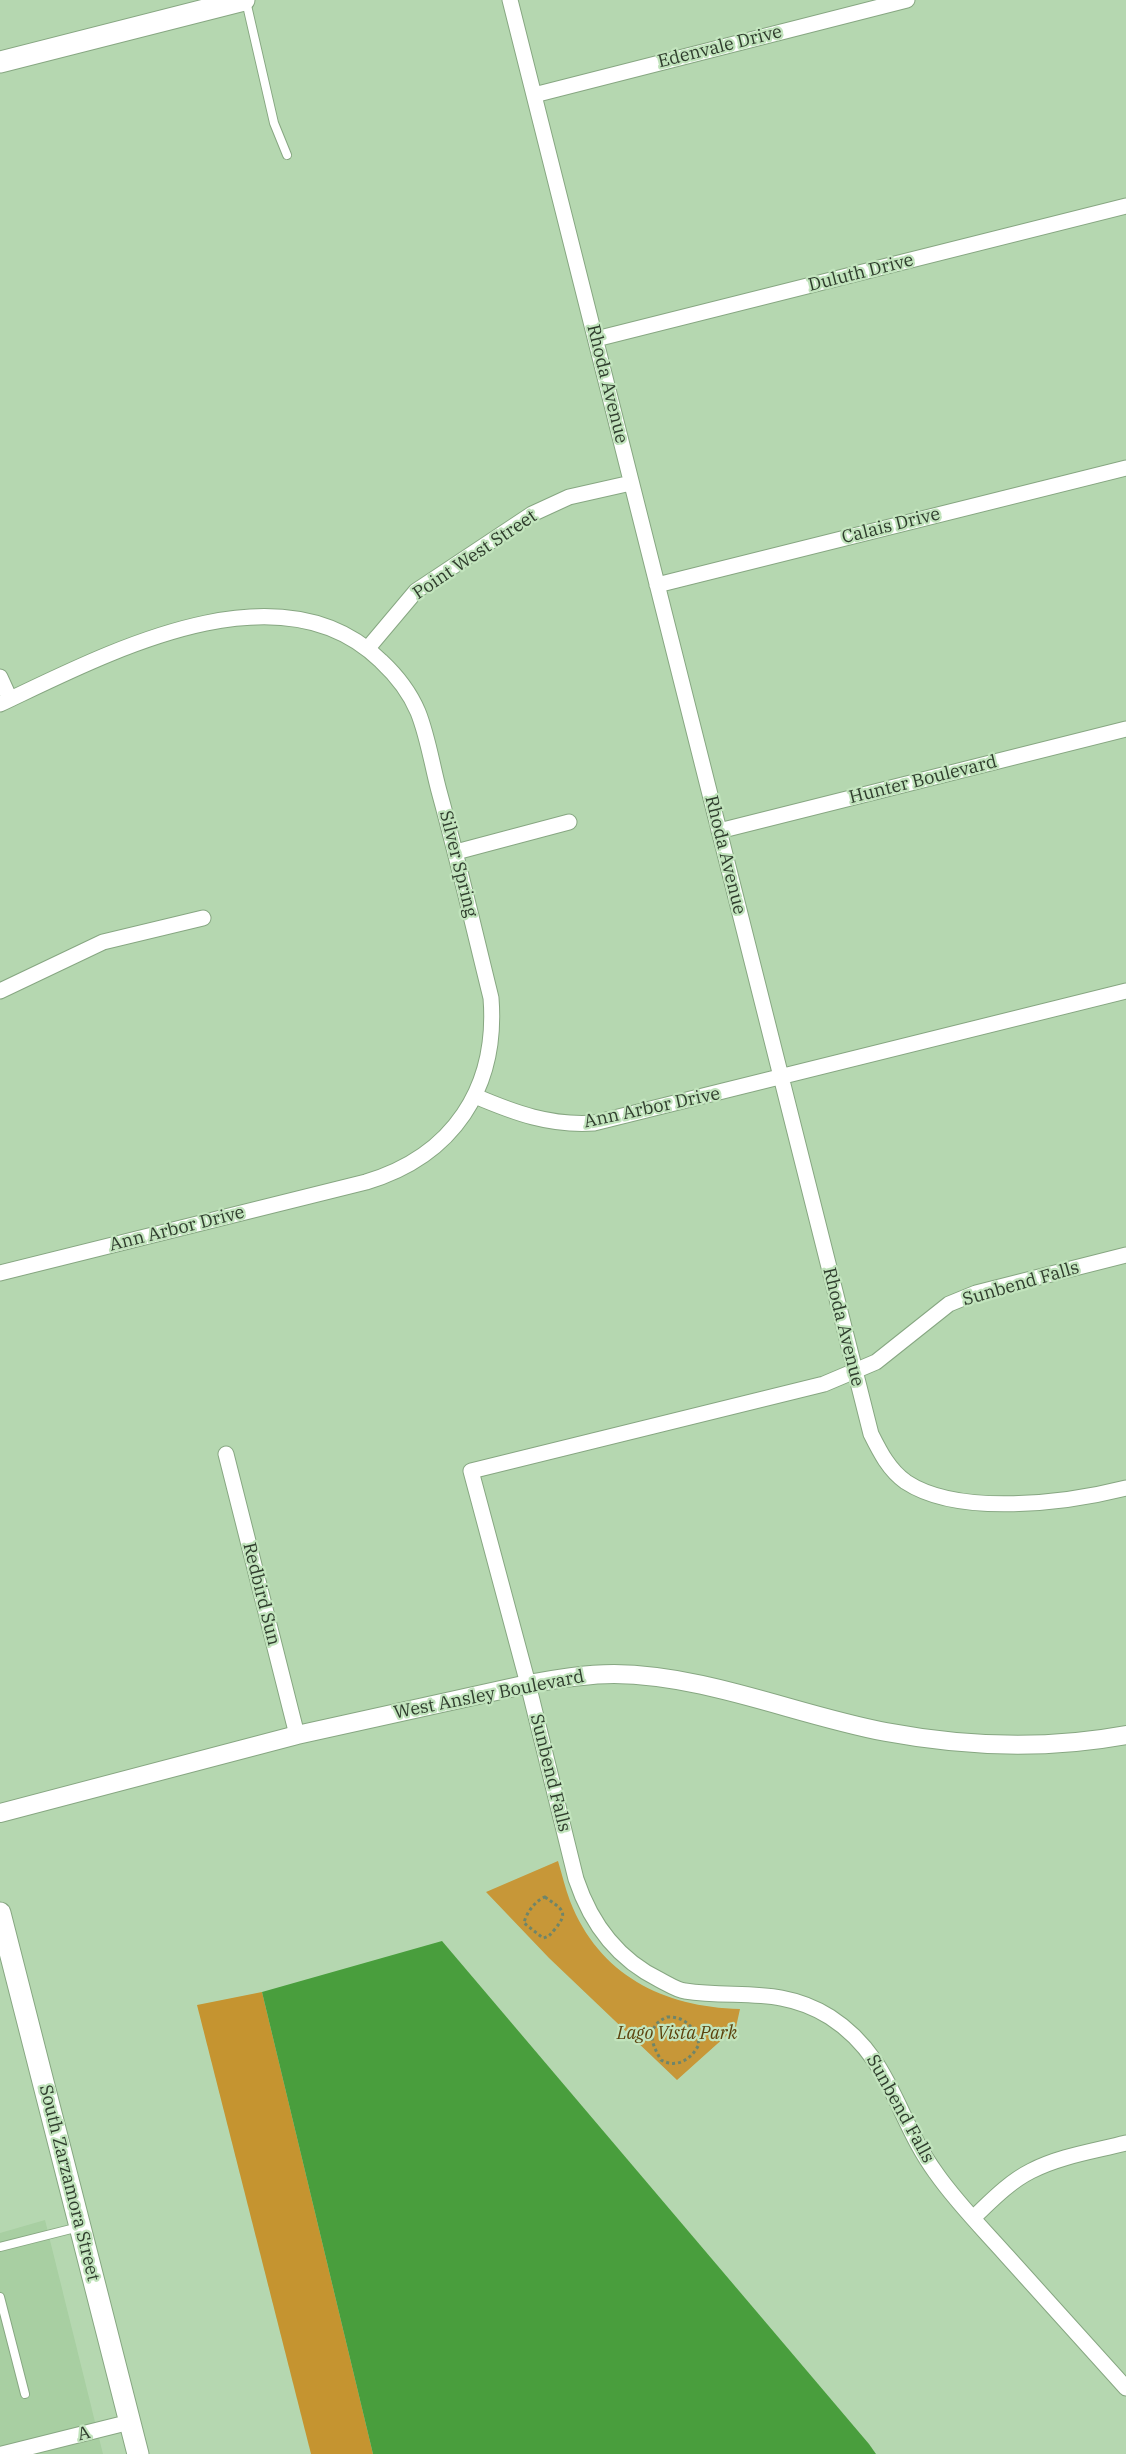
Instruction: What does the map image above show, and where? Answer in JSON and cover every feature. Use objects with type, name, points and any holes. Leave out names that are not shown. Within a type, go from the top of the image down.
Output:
[{"type":"main road","points":[[0,62],[245,0]]},
{"type":"main road","name":"South Zarzamora Street","points":[[0,1913],[138,2454]]},
{"type":"street","name":"Rhoda Avenue","points":[[510,0],[871,1434],[885,1461],[904,1481],[920,1489],[953,1498],[1010,1504],[1073,1499],[1126,1488]]},
{"type":"street","name":"Edenvale Drive","points":[[534,95],[907,0]]},
{"type":"street","name":"Duluth Drive","points":[[596,339],[1126,206]]},
{"type":"street","name":"Calais Drive","points":[[657,585],[1126,468]]},
{"type":"street","name":"Point West Street","points":[[368,648],[416,591],[532,514],[569,497],[631,483]]},
{"type":"street","points":[[0,677],[5,701],[137,643],[190,627],[246,617],[282,616],[316,622],[368,648]]},
{"type":"street","name":"Silver Spring","points":[[368,648],[398,680],[418,712],[456,852],[491,998],[490,1051],[475,1096]]},
{"type":"street","name":"Hunter Boulevard","points":[[719,831],[1126,729]]},
{"type":"street","points":[[456,852],[569,822]]},
{"type":"street","points":[[0,991],[103,942],[203,918]]},
{"type":"street","name":"Ann Arbor Drive","points":[[0,1273],[383,1177],[415,1162],[442,1140],[465,1113],[475,1096],[528,1118],[544,1122],[577,1124],[610,1120],[1126,991]]},
{"type":"street","name":"Sunbend Falls","points":[[1126,1255],[976,1293],[949,1304],[876,1362],[824,1384],[471,1471],[528,1684],[576,1879],[594,1923],[616,1951],[639,1970],[682,1991],[751,1993],[779,1997],[808,2005],[852,2033],[883,2070],[915,2140],[936,2174],[1126,2388]]},
{"type":"street","name":"Redbird Sun","points":[[226,1454],[297,1735]]},
{"type":"street","name":"West Ansley Boulevard","points":[[0,1813],[297,1735],[528,1684],[559,1678],[612,1674],[668,1679],[885,1731],[971,1744],[1010,1746],[1083,1743],[1126,1735]]},
{"type":"street","points":[[973,2218],[1008,2186],[1030,2171],[1068,2157],[1126,2143]]},
{"type":"street","name":"A","points":[[11,2453],[130,2422]]},
{"type":"lane","points":[[245,0],[274,123],[287,155]]},
{"type":"lane","points":[[0,2247],[80,2227]]},
{"type":"lane","points":[[0,2297],[25,2394]]},
{"type":"path","points":[[545,1897],[565,1912],[563,1920],[548,1937],[543,1938],[524,1923],[534,1905],[545,1897]]},
{"type":"path","points":[[667,2017],[674,2017],[693,2027],[699,2044],[694,2054],[683,2062],[673,2065],[661,2060],[652,2039],[653,2028],[656,2024],[667,2017]]},
{"type":"shaded area","points":[[442,1941],[876,2454],[373,2454],[262,1992]]},
{"type":"shaded area","points":[[262,1992],[373,2454],[311,2454],[197,2005]]},
{"type":"shaded area","points":[[45,2220],[103,2454],[0,2454],[0,2233]]},
{"type":"green space","name":"Lago Vista Park","points":[[558,1861],[570,1901],[582,1927],[598,1949],[616,1967],[637,1982],[685,2002],[740,2009],[736,2027],[677,2080],[549,1958],[486,1892]]}]
